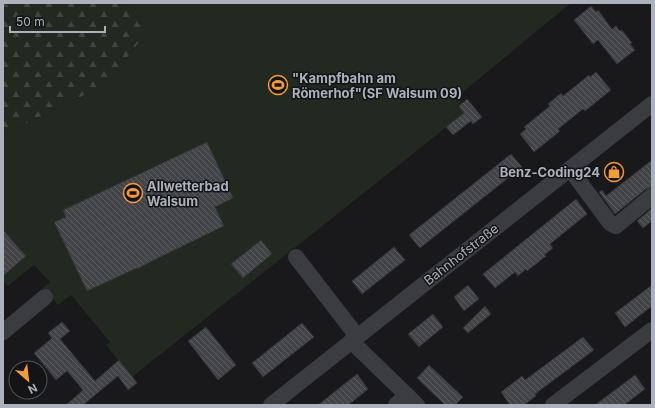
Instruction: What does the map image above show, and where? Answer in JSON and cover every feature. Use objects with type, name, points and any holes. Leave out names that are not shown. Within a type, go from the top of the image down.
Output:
[{"type":"street","name":"Bahnhofstraße","points":[[271,405],[652,104]]},
{"type":"street","points":[[570,169],[610,223],[616,226],[652,196]]},
{"type":"street","points":[[296,257],[354,339],[407,402]]},
{"type":"street","points":[[3,332],[45,298]]},
{"type":"street","points":[[553,405],[650,335]]},
{"type":"green space","points":[[3,3],[126,3],[147,32],[107,84],[3,135]]},
{"type":"green space","points":[[126,3],[571,3],[464,91],[459,106],[464,113],[132,377],[106,345],[110,342],[71,295],[58,305],[43,288],[50,282],[34,265],[8,286],[3,281],[3,135],[107,84],[147,32]]},
{"type":"building","points":[[591,6],[596,12],[598,10],[612,29],[616,26],[620,31],[622,30],[632,43],[630,44],[635,50],[617,64],[598,40],[593,44],[574,20]]},
{"type":"building","points":[[596,72],[611,90],[585,111],[583,109],[558,129],[560,131],[534,152],[520,134],[526,129],[524,127],[550,106],[548,104],[561,93],[563,96],[589,75],[590,77]]},
{"type":"building","points":[[467,99],[482,117],[473,124],[471,121],[453,135],[446,127],[464,113],[459,106]]},
{"type":"building","points":[[207,142],[233,198],[215,207],[224,226],[137,269],[87,291],[54,222],[66,217],[63,210]]},
{"type":"building","points":[[511,154],[522,167],[420,248],[409,235]]},
{"type":"building","points":[[652,160],[652,187],[646,189],[615,214],[599,192],[602,190],[606,196]]},
{"type":"building","points":[[576,199],[587,214],[550,244],[553,248],[544,255],[546,256],[518,276],[515,272],[495,288],[483,274]]},
{"type":"building","points":[[652,208],[652,221],[643,228],[637,221]]},
{"type":"building","points":[[3,230],[26,256],[3,276]]},
{"type":"building","points":[[261,240],[272,254],[243,278],[231,264]]},
{"type":"building","points":[[394,247],[405,260],[362,294],[352,281]]},
{"type":"building","points":[[468,285],[479,299],[464,311],[454,297]]},
{"type":"building","points":[[652,285],[652,306],[625,327],[615,313]]},
{"type":"building","points":[[485,306],[491,314],[468,333],[463,328]]},
{"type":"building","points":[[433,314],[443,327],[419,347],[408,334]]},
{"type":"building","points":[[62,322],[70,331],[60,339],[95,381],[119,360],[137,383],[128,390],[118,376],[83,405],[66,405],[83,390],[67,371],[56,380],[48,370],[48,360],[40,360],[34,353],[52,338],[48,333]]},
{"type":"building","points":[[302,323],[314,337],[263,377],[252,363]]},
{"type":"building","points":[[206,327],[236,365],[218,380],[188,341]]},
{"type":"building","points":[[583,337],[594,350],[535,394],[536,396],[524,405],[510,405],[501,392],[522,376],[525,380]]},
{"type":"building","points":[[429,365],[463,397],[455,405],[445,405],[417,378]]},
{"type":"building","points":[[357,374],[368,389],[357,398],[348,405],[318,405]]},
{"type":"building","points":[[635,375],[645,389],[624,405],[595,405]]},
{"type":"place","name":"\"Kampfbahn am Römerhof\"(SF Walsum 09)","points":[[278,85]]},
{"type":"place","name":"Benz-Coding24","points":[[614,172]]},
{"type":"place","name":"Allwetterbad Walsum","points":[[133,193]]}]
